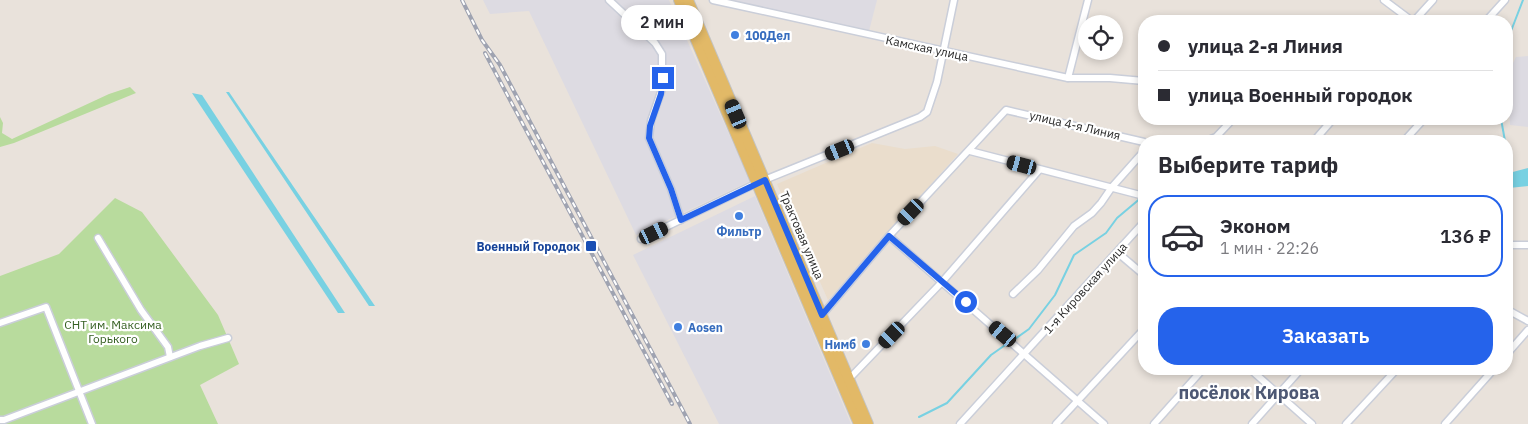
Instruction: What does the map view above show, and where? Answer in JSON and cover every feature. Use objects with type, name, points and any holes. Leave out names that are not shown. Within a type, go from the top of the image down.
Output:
[{"type":"main road","name":"Трактовая улица","points":[[678,0],[822,315],[868,424]]},
{"type":"main road","name":"Трактовая улица","points":[[688,0],[858,424]]},
{"type":"street","points":[[609,0],[655,44],[662,54],[662,89],[650,126],[649,138],[671,189],[681,220]]},
{"type":"street","name":"Камская улица","points":[[713,0],[1068,78],[1138,80]]},
{"type":"street","points":[[641,239],[761,182],[920,117],[927,112],[937,82],[954,0]]},
{"type":"street","points":[[1068,78],[1088,0]]},
{"type":"street","points":[[1384,0],[1405,15]]},
{"type":"street","points":[[1419,15],[1433,0]]},
{"type":"street","points":[[1491,15],[1505,0]]},
{"type":"street","name":"улица 4-я Линия","points":[[970,151],[1006,110],[1138,141]]},
{"type":"street","points":[[1218,135],[1227,125]]},
{"type":"street","points":[[1319,135],[1328,125]]},
{"type":"street","points":[[1409,135],[1419,125]]},
{"type":"street","points":[[822,315],[889,236],[970,151],[1138,194]]},
{"type":"street","points":[[1013,294],[1038,270],[1074,226],[1101,204],[1112,187],[1138,159]]},
{"type":"street","points":[[849,379],[942,282],[1039,170]]},
{"type":"street","name":"1-я Кировская улица","points":[[960,424],[1138,229]]},
{"type":"street","points":[[889,236],[1104,424]]},
{"type":"street","points":[[98,238],[141,310],[168,347],[170,357]]},
{"type":"street","points":[[1513,245],[1528,245]]},
{"type":"street","points":[[1118,253],[1138,270]]},
{"type":"street","points":[[0,323],[46,307],[92,424]]},
{"type":"street","points":[[1513,313],[1528,321]]},
{"type":"street","points":[[1513,347],[1528,330]]},
{"type":"street","points":[[1056,424],[1138,335]]},
{"type":"street","points":[[0,420],[170,357],[228,338]]},
{"type":"street","points":[[1154,424],[1198,375]]},
{"type":"street","points":[[1257,375],[1312,424]]},
{"type":"street","points":[[1252,424],[1295,375]]},
{"type":"street","points":[[1346,424],[1391,375]]},
{"type":"street","points":[[1445,424],[1489,375]]},
{"type":"shaded area","points":[[483,0],[669,0],[750,181],[636,235],[529,11],[490,14]]},
{"type":"shaded area","points":[[729,0],[877,0],[869,31]]},
{"type":"shaded area","points":[[1528,56],[1528,127],[1510,125],[1513,125],[1513,63],[1516,57]]},
{"type":"shaded area","points":[[872,143],[905,149],[935,146],[958,154],[828,300],[777,184]]},
{"type":"shaded area","points":[[755,196],[851,424],[719,424],[633,255]]},
{"type":"green space","points":[[130,87],[136,93],[0,147],[0,117],[3,123],[2,133],[12,139],[109,94]]},
{"type":"green space","name":"СНТ им. Максима Горького","points":[[115,198],[142,212],[218,315],[239,364],[200,385],[218,424],[0,424],[0,276],[59,254]]},
{"type":"water","points":[[226,92],[229,92],[375,306],[369,306]]},
{"type":"water","points":[[192,93],[202,95],[345,313],[338,313]]},
{"type":"water","points":[[1528,168],[1528,186],[1513,188],[1513,172]]},
{"type":"waterway","points":[[1513,26],[1523,0]]},
{"type":"waterway","points":[[1502,125],[1504,135]]},
{"type":"waterway","points":[[1012,341],[1029,329],[1055,295],[1074,255],[1106,233],[1117,218],[1138,200]]},
{"type":"waterway","points":[[919,417],[947,403],[991,355],[1008,343]]},
{"type":"railway","points":[[462,0],[482,40],[500,65],[690,424]]},
{"type":"railway","points":[[485,53],[672,404]]},
{"type":"place","name":"100Дел","points":[[735,35]]},
{"type":"place","name":"Фильтр","points":[[739,216]]},
{"type":"place","name":"Военный Городок","points":[[591,246]]},
{"type":"place","name":"Aosen","points":[[678,327]]},
{"type":"place","name":"Нимб","points":[[866,344]]},
{"type":"district","name":"посёлок Кирова","points":[[1249,392]]},
{"type":"route","points":[[663,78],[661,94],[650,126],[649,138],[671,189],[681,220],[765,180],[822,315],[889,236],[966,302]]}]
